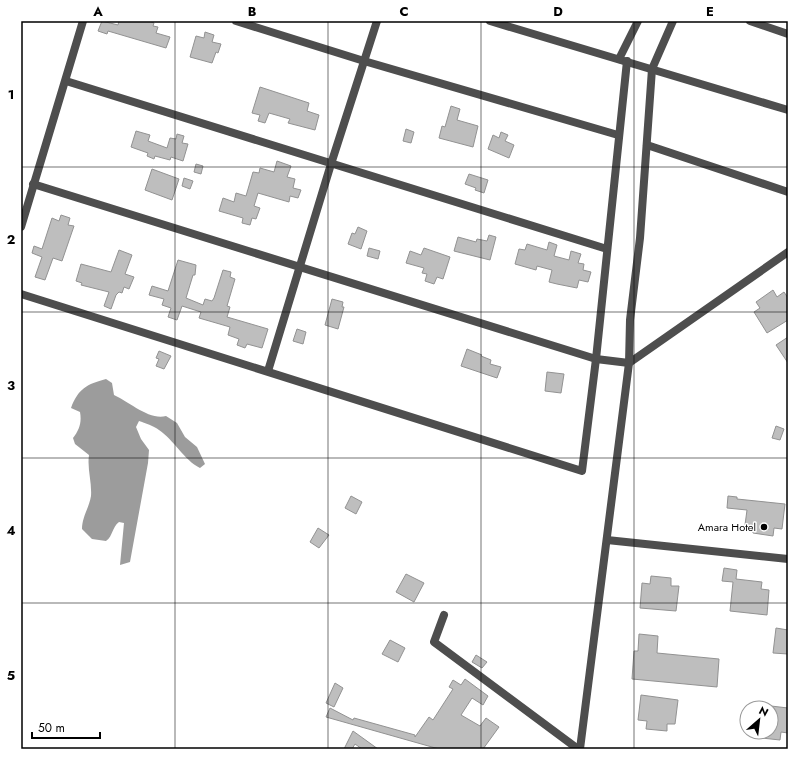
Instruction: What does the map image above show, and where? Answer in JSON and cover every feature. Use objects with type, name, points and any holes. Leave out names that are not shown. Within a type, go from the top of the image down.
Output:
[{"type":"street","points":[[21,227],[83,21]]},
{"type":"street","points":[[236,21],[364,61],[618,135]]},
{"type":"street","points":[[268,371],[364,61],[378,21]]},
{"type":"street","points":[[490,21],[788,110]]},
{"type":"street","points":[[21,294],[582,471],[596,359],[607,249],[618,135],[623,60],[638,21]]},
{"type":"street","points":[[444,615],[434,642],[579,749],[629,363],[630,320],[640,238],[652,69],[673,21]]},
{"type":"street","points":[[750,21],[788,34]]},
{"type":"street","points":[[66,81],[607,249]]},
{"type":"street","points":[[647,145],[788,192]]},
{"type":"street","points":[[33,184],[596,359],[629,363],[788,252]]},
{"type":"street","points":[[607,540],[788,559]]},
{"type":"shaded area","points":[[106,379],[112,383],[114,395],[139,410],[153,416],[166,416],[177,423],[185,437],[197,447],[205,464],[200,468],[189,460],[164,434],[155,427],[139,421],[136,427],[141,439],[149,450],[148,463],[130,562],[120,565],[124,523],[119,522],[117,524],[106,541],[92,539],[82,529],[83,520],[91,496],[89,455],[75,444],[73,438],[81,420],[80,412],[71,408],[77,396],[88,385]]},
{"type":"building","points":[[102,21],[118,25],[119,21],[149,21],[154,23],[153,26],[158,27],[156,33],[170,37],[166,48],[108,31],[107,34],[98,31]]},
{"type":"building","points":[[205,32],[214,35],[212,42],[221,44],[212,63],[190,57],[196,36],[204,38]]},
{"type":"building","points":[[260,87],[309,103],[307,111],[319,115],[315,130],[288,123],[290,119],[269,113],[265,123],[258,121],[260,115],[252,113]]},
{"type":"building","points":[[451,106],[460,109],[457,120],[478,126],[473,147],[439,138],[442,126],[445,127]]},
{"type":"building","points":[[406,129],[414,132],[411,143],[403,141]]},
{"type":"building","points":[[136,131],[150,135],[148,141],[167,148],[170,138],[176,139],[177,134],[184,136],[182,143],[188,144],[183,161],[171,157],[170,160],[155,156],[154,159],[147,156],[148,153],[131,147]]},
{"type":"building","points":[[501,132],[508,135],[505,141],[514,145],[509,158],[488,149],[493,135],[499,138]]},
{"type":"building","points":[[277,161],[291,166],[287,177],[295,179],[293,188],[301,190],[298,198],[290,196],[289,202],[258,193],[254,206],[260,208],[256,219],[252,218],[250,225],[242,223],[243,218],[219,211],[223,198],[234,202],[236,193],[246,196],[253,172],[259,173],[260,168],[274,172]]},
{"type":"building","points":[[196,164],[203,166],[201,174],[194,172]]},
{"type":"building","points":[[152,169],[179,179],[172,200],[145,190]]},
{"type":"building","points":[[469,174],[488,180],[484,193],[465,184]]},
{"type":"building","points":[[184,178],[193,181],[190,189],[182,186]]},
{"type":"building","points":[[61,215],[70,218],[68,225],[74,226],[62,261],[53,258],[45,280],[35,277],[42,257],[32,253],[34,246],[42,249],[52,218],[59,221]]},
{"type":"building","points":[[358,227],[367,231],[361,249],[348,244],[352,233],[355,234]]},
{"type":"building","points":[[489,235],[496,237],[490,260],[454,251],[458,237],[476,242],[477,239],[487,241]]},
{"type":"building","points":[[549,242],[557,245],[554,256],[569,260],[571,251],[581,254],[578,263],[584,264],[583,270],[591,272],[588,282],[579,280],[577,288],[557,284],[549,282],[552,270],[537,266],[536,270],[515,264],[519,249],[525,250],[527,244],[547,250]]},
{"type":"building","points":[[369,248],[380,251],[378,259],[367,256]]},
{"type":"building","points":[[424,248],[450,257],[443,279],[437,277],[434,284],[425,281],[427,274],[422,273],[424,268],[406,263],[410,251],[421,255]]},
{"type":"building","points":[[119,250],[132,255],[125,274],[134,277],[129,289],[124,287],[122,293],[119,292],[116,295],[111,309],[104,306],[109,292],[81,285],[82,283],[76,281],[81,264],[111,272]]},
{"type":"building","points":[[178,260],[196,265],[195,275],[193,275],[186,298],[203,305],[205,299],[212,301],[214,298],[223,270],[231,272],[230,277],[235,279],[227,306],[230,307],[227,317],[268,329],[262,348],[247,344],[245,348],[237,345],[239,339],[228,335],[230,327],[199,318],[201,312],[182,306],[177,320],[168,317],[171,308],[162,305],[164,299],[149,295],[152,286],[168,291]]},
{"type":"building","points":[[773,290],[777,297],[784,292],[788,298],[788,320],[767,333],[754,312],[760,308],[756,302]]},
{"type":"building","points":[[332,299],[343,302],[342,307],[344,307],[338,329],[325,325]]},
{"type":"building","points":[[297,329],[306,332],[303,344],[293,341]]},
{"type":"building","points":[[788,337],[788,363],[776,345]]},
{"type":"building","points":[[467,349],[491,360],[490,364],[501,367],[497,378],[461,366]]},
{"type":"building","points":[[159,351],[171,356],[164,369],[156,366],[159,359],[156,358]]},
{"type":"building","points":[[547,372],[564,374],[561,393],[545,391]]},
{"type":"building","points":[[776,426],[784,429],[780,440],[772,438]]},
{"type":"building","points":[[351,496],[362,502],[356,514],[345,508]]},
{"type":"building","points":[[728,496],[737,497],[737,499],[785,504],[782,529],[774,528],[773,536],[753,533],[753,526],[745,525],[747,510],[727,508]]},
{"type":"building","points":[[318,528],[329,535],[319,548],[310,542]]},
{"type":"building","points":[[724,568],[737,570],[736,579],[762,582],[761,589],[769,590],[767,615],[730,611],[733,582],[722,581]]},
{"type":"building","points":[[406,574],[424,583],[414,602],[396,592]]},
{"type":"building","points":[[651,576],[671,578],[671,586],[679,586],[676,611],[640,608],[642,583],[650,584]]},
{"type":"building","points":[[776,628],[788,630],[788,654],[773,653]]},
{"type":"building","points":[[639,634],[658,636],[657,653],[719,659],[717,687],[632,679],[634,651],[638,651]]},
{"type":"building","points":[[390,640],[405,648],[398,662],[382,654]]},
{"type":"building","points":[[476,655],[487,662],[482,668],[472,662]]},
{"type":"building","points":[[465,679],[488,696],[483,705],[472,698],[461,715],[480,726],[486,718],[499,727],[483,749],[439,749],[326,717],[330,708],[353,720],[354,718],[415,735],[415,737],[429,717],[433,720],[453,689],[449,687],[453,680],[461,685]]},
{"type":"building","points":[[335,683],[343,688],[334,707],[326,703]]},
{"type":"building","points":[[641,695],[678,700],[675,724],[667,724],[667,731],[646,729],[647,721],[638,720]]},
{"type":"building","points":[[779,707],[788,708],[788,733],[781,732],[780,740]]},
{"type":"building","points":[[353,731],[378,749],[362,749],[355,744],[352,749],[344,749]]},
{"type":"place","name":"Amara Hotel","points":[[764,527]]}]
